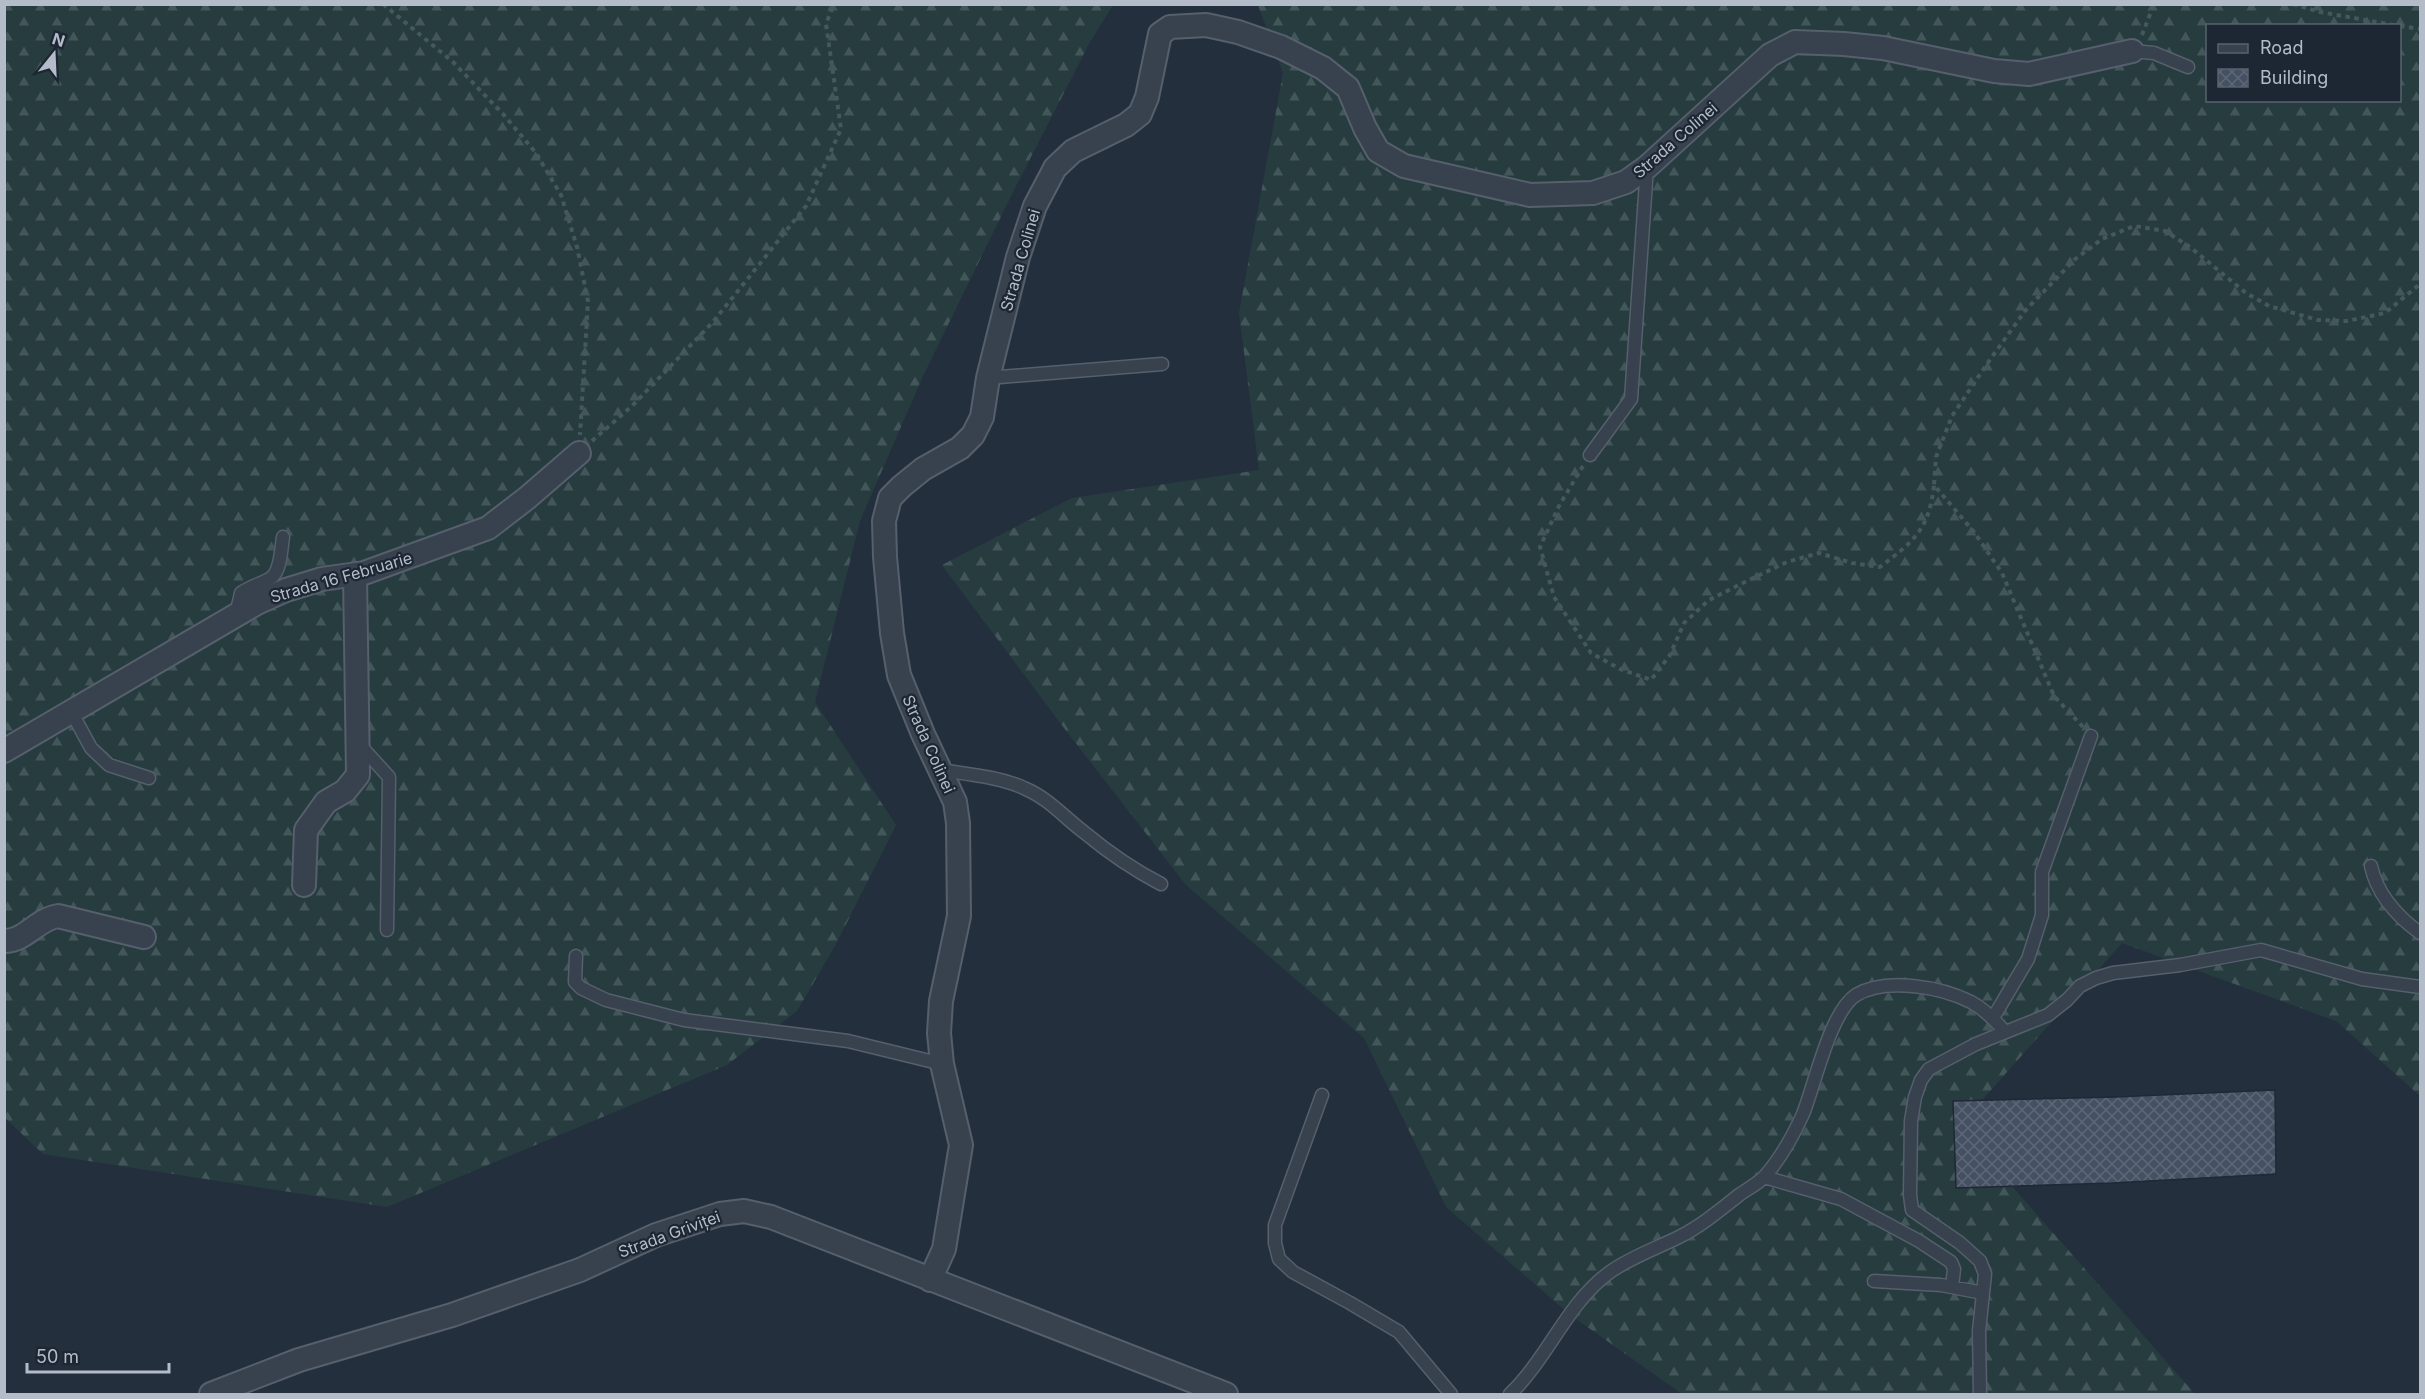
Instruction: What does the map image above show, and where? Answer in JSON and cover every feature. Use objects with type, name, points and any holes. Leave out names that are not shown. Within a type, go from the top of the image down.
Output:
[{"type":"street","name":"Strada Colinei","points":[[930,1280],[944,1248],[961,1145],[942,1065],[939,1033],[941,1001],[959,916],[959,859],[955,802],[899,675],[892,633],[884,521],[890,498],[902,486],[923,469],[960,448],[973,435],[982,417],[988,378],[1018,257],[1035,206],[1055,168],[1073,151],[1126,125],[1140,114],[1147,97],[1160,34],[1170,27],[1206,25],[1238,32],[1281,47],[1323,68],[1348,88],[1365,128],[1378,151],[1404,166],[1530,195],[1593,193],[1626,182],[1647,167],[1770,55],[1795,42],[1883,48],[1994,71],[2029,74],[2118,52],[2132,51]]},
{"type":"street","name":"Strada 16 Februarie","points":[[4,751],[257,603],[286,590],[322,579],[355,574],[412,557],[488,528],[579,453]]},
{"type":"street","points":[[303,885],[306,830],[326,802],[345,790],[358,775],[355,574]]},
{"type":"street","points":[[4,941],[16,940],[46,918],[58,916],[144,938]]},
{"type":"street","name":"Strada Griviței","points":[[210,1395],[299,1360],[463,1311],[580,1270],[656,1235],[733,1211],[771,1217],[1226,1395]]},
{"type":"lane","points":[[2132,51],[2154,53],[2188,67]]},
{"type":"lane","points":[[1590,455],[1631,399],[1647,167]]},
{"type":"lane","points":[[988,378],[1162,364]]},
{"type":"lane","points":[[236,616],[241,593],[252,585],[272,577],[278,568],[283,537]]},
{"type":"lane","points":[[72,713],[91,748],[109,765],[149,778]]},
{"type":"lane","points":[[1993,1018],[2028,959],[2042,915],[2042,872],[2091,736]]},
{"type":"lane","points":[[357,742],[389,777],[387,930]]},
{"type":"lane","points":[[940,770],[1025,788],[1052,804],[1083,832],[1132,869],[1161,884]]},
{"type":"lane","points":[[2371,866],[2380,891],[2394,909],[2421,933]]},
{"type":"lane","points":[[1980,1395],[1979,1342],[1985,1274],[1980,1261],[1960,1243],[1912,1210],[1910,1195],[1911,1121],[1918,1089],[1929,1069],[1976,1044],[2048,1015],[2080,986],[2113,973],[2180,965],[2260,950],[2361,980],[2421,987]]},
{"type":"lane","points":[[576,956],[575,982],[580,988],[606,1000],[684,1020],[848,1041],[942,1065]]},
{"type":"lane","points":[[1510,1395],[1585,1294],[1611,1271],[1683,1235],[1716,1214],[1764,1177],[1784,1149],[1802,1116],[1832,1031],[1842,1011],[1855,996],[1872,989],[1899,985],[1939,990],[1973,1003],[1993,1018],[2005,1032]]},
{"type":"lane","points":[[1322,1095],[1275,1225],[1275,1243],[1279,1259],[1293,1272],[1399,1332],[1451,1395]]},
{"type":"lane","points":[[1764,1177],[1841,1199],[1919,1241],[1951,1262],[1954,1269],[1952,1287]]},
{"type":"lane","points":[[1874,1281],[1952,1287],[1983,1293]]},
{"type":"path","points":[[383,4],[453,62],[502,114],[536,153],[561,195],[577,248],[588,300],[579,453]]},
{"type":"path","points":[[579,453],[632,406],[713,322],[806,206],[841,129],[826,24],[834,4]]},
{"type":"path","points":[[2132,51],[2143,33],[2154,4]]},
{"type":"path","points":[[2293,4],[2320,12],[2388,24]]},
{"type":"path","points":[[2401,26],[2421,29]]},
{"type":"path","points":[[1590,455],[1558,506],[1540,547],[1554,597],[1591,653],[1620,669],[1652,680],[1670,655],[1684,623],[1709,600],[1787,562],[1819,553],[1852,563],[1880,567],[1913,542],[1931,509],[1936,457],[1952,416],[2025,311],[2074,260],[2102,239],[2134,226],[2165,231],[2246,293],[2269,306],[2318,320],[2347,321],[2385,313],[2421,284]]},
{"type":"path","points":[[1934,485],[1974,532],[2002,573],[2054,696],[2091,736]]},
{"type":"green space","points":[[4,5],[1113,5],[1090,42],[1013,192],[923,376],[860,521],[815,702],[896,825],[836,944],[797,1011],[727,1065],[387,1207],[43,1154],[5,1118]]},
{"type":"green space","points":[[1258,5],[2420,5],[2420,1096],[2336,1021],[2122,943],[1959,1126],[2195,1394],[1682,1394],[1569,1314],[1446,1207],[1364,1038],[1186,885],[1064,728],[942,565],[1072,498],[1259,470],[1239,313],[1283,73]]},
{"type":"building","points":[[2275,1090],[2276,1174],[2113,1183],[1956,1188],[1953,1101]]}]
